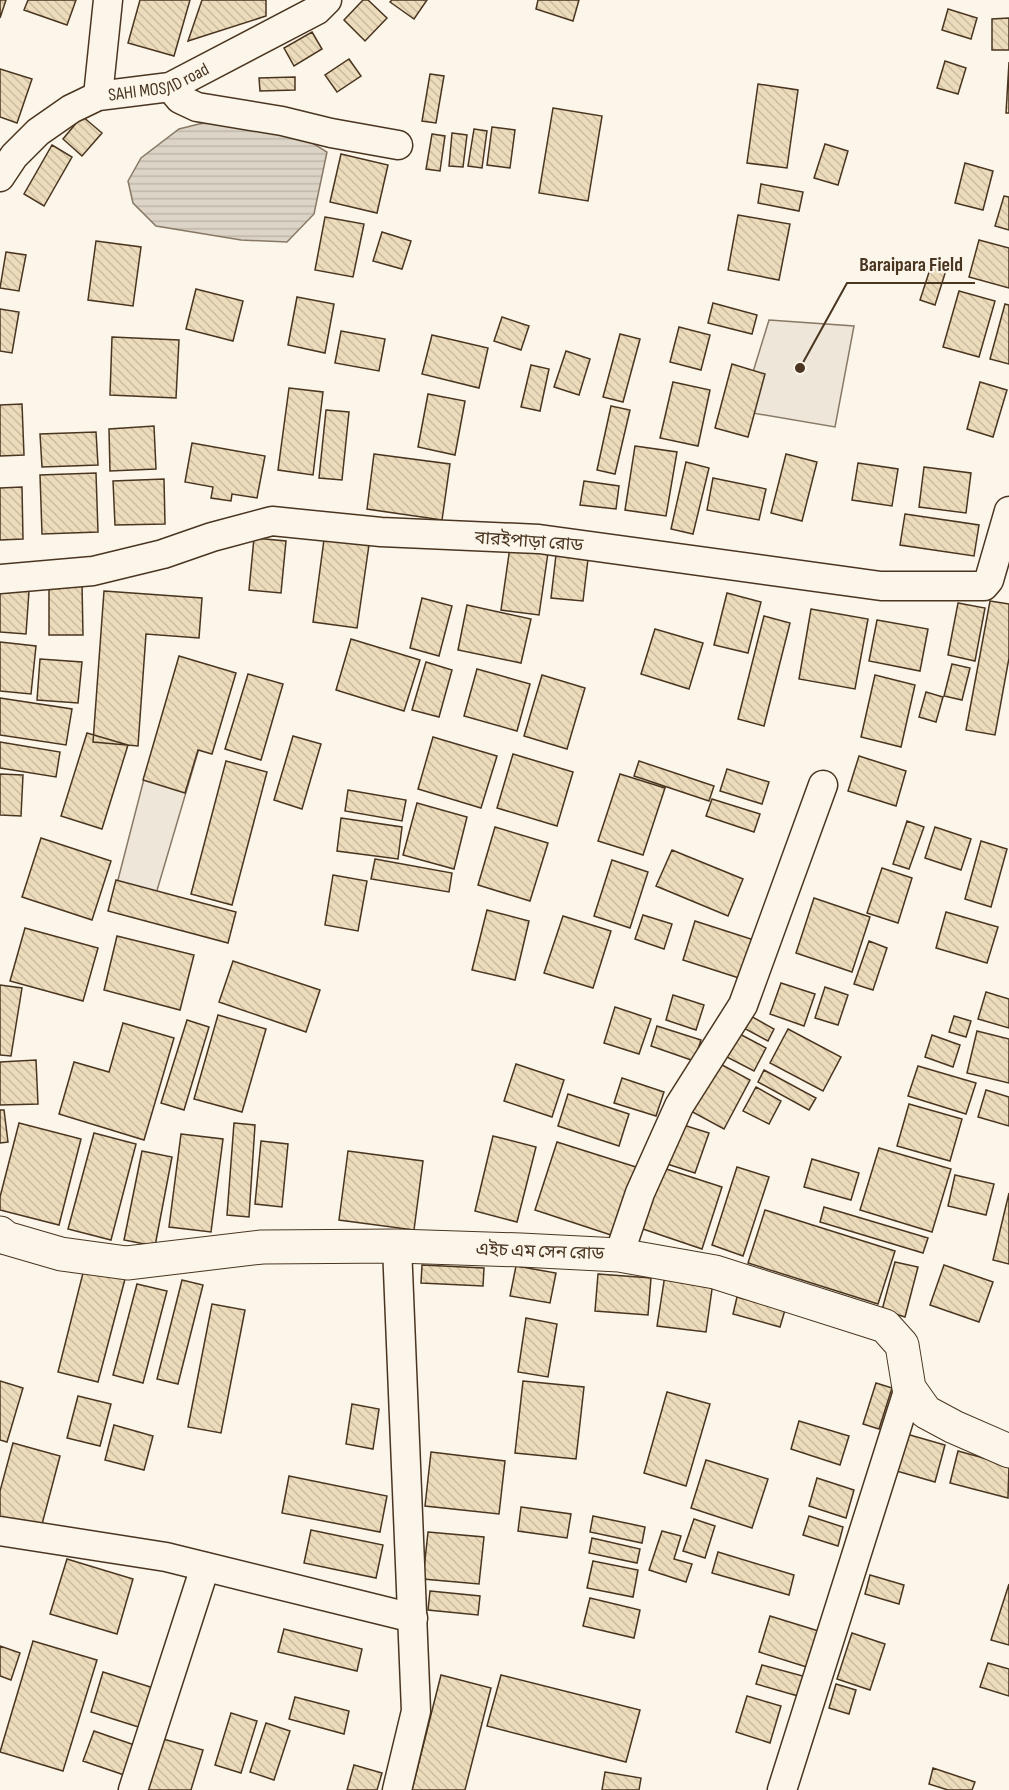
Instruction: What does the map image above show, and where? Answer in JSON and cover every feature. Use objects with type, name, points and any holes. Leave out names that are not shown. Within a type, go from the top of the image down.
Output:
[{"type":"main road","name":"এইচ এম সেন রোড","points":[[0,1233],[6,1238],[61,1254],[127,1263],[262,1247],[397,1246],[619,1255],[716,1272],[885,1326],[902,1345],[909,1388],[926,1412],[1009,1451]]},
{"type":"street","points":[[98,96],[108,0]]},
{"type":"street","name":"SAHI MOSJID road","points":[[0,177],[14,156],[38,132],[71,109],[98,96],[170,87],[317,10],[327,0]]},
{"type":"street","points":[[170,87],[180,99],[197,107],[282,121],[331,133],[398,145]]},
{"type":"street","name":"বারইপাড়া রোড","points":[[0,579],[93,571],[163,554],[212,537],[272,521],[381,532],[539,539],[881,586],[984,586],[989,580],[1009,511]]},
{"type":"street","points":[[619,1255],[640,1193],[679,1106],[743,1005],[823,785]]},
{"type":"street","points":[[397,1246],[416,1711],[397,1790]]},
{"type":"street","points":[[782,1790],[909,1388]]},
{"type":"street","points":[[0,1531],[166,1557],[413,1618]]},
{"type":"street","points":[[133,1790],[205,1566]]},
{"type":"shaded area","points":[[211,121],[293,131],[327,152],[314,214],[287,242],[241,240],[156,226],[133,203],[128,181],[141,158],[179,129]]},
{"type":"shaded area","points":[[769,320],[854,326],[835,427],[741,411]]},
{"type":"shaded area","points":[[200,745],[148,921],[112,903],[145,775]]},
{"type":"building","points":[[0,0],[6,0],[0,18]]},
{"type":"building","points":[[28,0],[76,0],[67,25],[24,10]]},
{"type":"building","points":[[140,0],[190,0],[174,56],[128,43]]},
{"type":"building","points":[[202,0],[266,0],[266,16],[188,41]]},
{"type":"building","points":[[363,0],[368,0],[387,18],[365,41],[344,20]]},
{"type":"building","points":[[392,0],[427,0],[414,19],[390,2]]},
{"type":"building","points":[[538,0],[579,0],[573,21],[536,9]]},
{"type":"building","points":[[948,9],[977,18],[971,39],[942,30]]},
{"type":"building","points":[[1009,18],[1009,50],[992,50],[992,19]]},
{"type":"building","points":[[312,32],[322,49],[294,66],[284,48]]},
{"type":"building","points":[[349,59],[361,76],[337,92],[325,75]]},
{"type":"building","points":[[945,61],[966,68],[958,94],[937,88]]},
{"type":"building","points":[[1009,62],[1009,113],[1006,113]]},
{"type":"building","points":[[0,69],[32,79],[17,123],[0,117]]},
{"type":"building","points":[[430,74],[444,76],[436,123],[422,121]]},
{"type":"building","points":[[295,77],[295,90],[260,91],[259,78]]},
{"type":"building","points":[[758,84],[798,90],[787,168],[747,163]]},
{"type":"building","points":[[553,108],[602,116],[588,201],[539,193]]},
{"type":"building","points":[[82,116],[102,133],[82,156],[63,139]]},
{"type":"building","points":[[492,127],[515,130],[510,168],[487,165]]},
{"type":"building","points":[[474,129],[487,131],[482,168],[468,166]]},
{"type":"building","points":[[452,133],[467,135],[463,167],[449,166]]},
{"type":"building","points":[[432,134],[445,136],[440,171],[426,169]]},
{"type":"building","points":[[825,144],[848,151],[838,185],[814,178]]},
{"type":"building","points":[[52,145],[72,157],[44,206],[24,194]]},
{"type":"building","points":[[341,154],[388,165],[377,213],[330,202]]},
{"type":"building","points":[[965,163],[993,171],[983,210],[955,203]]},
{"type":"building","points":[[761,184],[803,192],[799,211],[758,203]]},
{"type":"building","points":[[1004,196],[1009,197],[1009,230],[995,226]]},
{"type":"building","points":[[738,215],[790,224],[779,280],[728,270]]},
{"type":"building","points":[[325,217],[364,224],[353,277],[315,270]]},
{"type":"building","points":[[382,232],[411,241],[402,269],[373,261]]},
{"type":"building","points":[[979,240],[1009,248],[1009,288],[969,277]]},
{"type":"building","points":[[96,241],[141,247],[133,306],[88,300]]},
{"type":"building","points":[[6,252],[26,255],[19,291],[0,288]]},
{"type":"building","points":[[933,260],[948,264],[935,305],[920,300]]},
{"type":"building","points":[[196,289],[243,301],[233,341],[186,329]]},
{"type":"building","points":[[959,291],[995,301],[979,357],[943,347]]},
{"type":"building","points":[[297,297],[334,304],[325,353],[288,345]]},
{"type":"building","points":[[713,303],[757,315],[752,334],[708,323]]},
{"type":"building","points":[[1005,304],[1009,305],[1009,364],[990,359]]},
{"type":"building","points":[[0,309],[19,312],[12,353],[0,351]]},
{"type":"building","points":[[502,317],[529,326],[521,350],[494,341]]},
{"type":"building","points":[[679,327],[710,335],[701,370],[670,362]]},
{"type":"building","points":[[341,331],[385,339],[379,371],[335,363]]},
{"type":"building","points":[[620,334],[640,339],[623,402],[603,397]]},
{"type":"building","points":[[432,335],[488,348],[479,388],[422,374]]},
{"type":"building","points":[[112,337],[179,340],[176,398],[110,395]]},
{"type":"building","points":[[566,351],[590,359],[579,395],[554,387]]},
{"type":"building","points":[[732,364],[765,374],[748,437],[715,428]]},
{"type":"building","points":[[531,365],[549,369],[540,411],[521,407]]},
{"type":"building","points":[[673,382],[710,390],[698,446],[660,438]]},
{"type":"building","points":[[980,382],[1007,390],[993,437],[967,429]]},
{"type":"building","points":[[289,388],[323,392],[313,475],[278,470]]},
{"type":"building","points":[[428,394],[465,401],[455,455],[418,447]]},
{"type":"building","points":[[22,404],[24,455],[0,456],[0,405]]},
{"type":"building","points":[[611,406],[630,410],[615,474],[597,470]]},
{"type":"building","points":[[326,410],[349,412],[342,480],[319,478]]},
{"type":"building","points":[[154,426],[156,469],[110,471],[109,429]]},
{"type":"building","points":[[96,432],[98,465],[42,467],[40,434]]},
{"type":"building","points":[[192,443],[265,456],[257,498],[232,494],[231,501],[211,498],[213,487],[185,482]]},
{"type":"building","points":[[635,446],[677,452],[666,516],[625,510]]},
{"type":"building","points":[[374,454],[450,464],[442,520],[367,509]]},
{"type":"building","points":[[786,454],[817,462],[802,521],[771,513]]},
{"type":"building","points":[[686,462],[709,468],[693,534],[671,529]]},
{"type":"building","points":[[858,463],[898,469],[892,506],[852,500]]},
{"type":"building","points":[[924,467],[971,473],[966,513],[919,507]]},
{"type":"building","points":[[96,473],[98,532],[42,534],[40,475]]},
{"type":"building","points":[[713,478],[766,489],[759,520],[707,510]]},
{"type":"building","points":[[164,479],[165,524],[115,525],[113,481]]},
{"type":"building","points":[[584,481],[619,486],[616,509],[580,505]]},
{"type":"building","points":[[22,487],[23,539],[0,540],[0,488]]},
{"type":"building","points":[[905,514],[979,525],[974,556],[900,545]]},
{"type":"building","points":[[325,532],[370,538],[357,628],[313,622]]},
{"type":"building","points":[[254,538],[286,541],[281,593],[249,590]]},
{"type":"building","points":[[511,540],[549,546],[539,615],[501,610]]},
{"type":"building","points":[[556,555],[588,559],[583,601],[551,598]]},
{"type":"building","points":[[49,583],[82,583],[83,635],[49,635]]},
{"type":"building","points":[[0,589],[29,591],[26,634],[0,632]]},
{"type":"building","points":[[104,591],[202,598],[199,638],[146,634],[138,746],[93,742]]},
{"type":"building","points":[[727,593],[761,602],[748,653],[714,645]]},
{"type":"building","points":[[422,598],[452,606],[439,656],[410,648]]},
{"type":"building","points":[[990,601],[1009,604],[1009,658],[995,735],[966,730]]},
{"type":"building","points":[[958,603],[985,608],[975,661],[948,655]]},
{"type":"building","points":[[467,605],[531,619],[521,663],[458,650]]},
{"type":"building","points":[[811,609],[868,619],[855,689],[799,679]]},
{"type":"building","points":[[764,616],[790,623],[764,726],[738,719]]},
{"type":"building","points":[[877,620],[928,629],[920,671],[869,661]]},
{"type":"building","points":[[655,629],[703,643],[689,689],[641,674]]},
{"type":"building","points":[[351,639],[420,660],[404,711],[336,690]]},
{"type":"building","points":[[0,642],[36,646],[31,694],[0,691]]},
{"type":"building","points":[[179,656],[236,673],[212,754],[198,750],[185,793],[143,780]]},
{"type":"building","points":[[40,659],[82,662],[78,703],[37,700]]},
{"type":"building","points":[[426,662],[452,670],[439,717],[412,710]]},
{"type":"building","points":[[952,664],[970,668],[962,700],[944,696]]},
{"type":"building","points":[[477,669],[530,684],[517,731],[464,716]]},
{"type":"building","points":[[248,674],[283,684],[261,760],[225,749]]},
{"type":"building","points":[[542,675],[585,688],[567,749],[524,736]]},
{"type":"building","points":[[875,675],[915,685],[901,747],[861,737]]},
{"type":"building","points":[[926,692],[943,697],[936,722],[919,717]]},
{"type":"building","points":[[0,698],[72,709],[66,745],[0,735]]},
{"type":"building","points":[[87,733],[128,745],[102,829],[61,816]]},
{"type":"building","points":[[293,736],[321,744],[302,809],[274,800]]},
{"type":"building","points":[[433,737],[497,756],[481,808],[418,789]]},
{"type":"building","points":[[0,742],[60,752],[56,777],[0,768]]},
{"type":"building","points":[[513,754],[573,772],[557,826],[497,808]]},
{"type":"building","points":[[859,756],[906,771],[896,806],[848,791]]},
{"type":"building","points":[[226,761],[267,772],[232,905],[191,894]]},
{"type":"building","points":[[639,761],[714,786],[709,801],[634,776]]},
{"type":"building","points":[[727,769],[769,782],[762,804],[720,791]]},
{"type":"building","points":[[0,774],[23,775],[21,816],[0,815]]},
{"type":"building","points":[[620,774],[665,788],[643,855],[598,841]]},
{"type":"building","points":[[348,790],[406,800],[402,821],[345,811]]},
{"type":"building","points":[[712,799],[760,814],[754,832],[706,816]]},
{"type":"building","points":[[417,803],[467,817],[454,869],[403,855]]},
{"type":"building","points":[[341,818],[402,827],[398,859],[337,851]]},
{"type":"building","points":[[907,821],[924,827],[909,869],[893,864]]},
{"type":"building","points":[[495,827],[548,843],[530,901],[478,885]]},
{"type":"building","points":[[935,827],[971,839],[961,870],[925,858]]},
{"type":"building","points":[[41,838],[111,861],[92,920],[22,897]]},
{"type":"building","points":[[981,841],[1007,849],[991,907],[965,899]]},
{"type":"building","points":[[672,850],[743,879],[728,916],[656,886]]},
{"type":"building","points":[[375,859],[452,873],[449,892],[371,879]]},
{"type":"building","points":[[612,860],[648,872],[630,928],[594,916]]},
{"type":"building","points":[[882,868],[912,878],[898,923],[867,913]]},
{"type":"building","points":[[333,875],[367,881],[358,931],[325,925]]},
{"type":"building","points":[[116,880],[236,912],[228,943],[108,911]]},
{"type":"building","points":[[814,898],[870,917],[852,972],[796,953]]},
{"type":"building","points":[[487,910],[529,921],[515,980],[472,970]]},
{"type":"building","points":[[946,912],[998,927],[987,963],[936,948]]},
{"type":"building","points":[[643,915],[672,924],[664,949],[635,939]]},
{"type":"building","points":[[563,916],[611,931],[593,988],[544,973]]},
{"type":"building","points":[[695,921],[754,940],[742,979],[683,960]]},
{"type":"building","points":[[25,928],[98,948],[83,1001],[10,981]]},
{"type":"building","points":[[117,936],[194,955],[180,1010],[104,990]]},
{"type":"building","points":[[869,941],[887,948],[873,990],[854,984]]},
{"type":"building","points":[[233,961],[320,990],[306,1032],[219,1002]]},
{"type":"building","points":[[781,983],[815,994],[804,1026],[770,1014]]},
{"type":"building","points":[[0,985],[22,988],[11,1056],[0,1055]]},
{"type":"building","points":[[825,987],[848,995],[838,1025],[815,1018]]},
{"type":"building","points":[[986,992],[1009,999],[1009,1028],[978,1019]]},
{"type":"building","points":[[673,995],[704,1005],[696,1030],[666,1020]]},
{"type":"building","points":[[615,1007],[651,1019],[639,1054],[604,1043]]},
{"type":"building","points":[[747,1014],[774,1029],[768,1041],[740,1026]]},
{"type":"building","points":[[218,1015],[266,1029],[242,1112],[194,1099]]},
{"type":"building","points":[[954,1016],[971,1021],[966,1037],[949,1032]]},
{"type":"building","points":[[187,1020],[209,1027],[184,1110],[161,1103]]},
{"type":"building","points":[[123,1023],[174,1038],[144,1140],[59,1114],[74,1062],[109,1072]]},
{"type":"building","points":[[657,1026],[701,1040],[694,1061],[651,1046]]},
{"type":"building","points":[[788,1029],[841,1057],[823,1091],[770,1063]]},
{"type":"building","points":[[734,1031],[766,1048],[754,1071],[721,1054]]},
{"type":"building","points":[[977,1031],[1009,1039],[1009,1083],[967,1073]]},
{"type":"building","points":[[932,1035],[960,1045],[953,1067],[925,1057]]},
{"type":"building","points":[[36,1060],[38,1104],[0,1105],[0,1062]]},
{"type":"building","points":[[713,1060],[750,1080],[724,1129],[687,1109]]},
{"type":"building","points":[[516,1064],[564,1080],[552,1117],[504,1101]]},
{"type":"building","points":[[918,1066],[976,1083],[966,1114],[908,1096]]},
{"type":"building","points":[[764,1070],[816,1098],[809,1110],[758,1082]]},
{"type":"building","points":[[622,1078],[664,1092],[656,1116],[614,1103]]},
{"type":"building","points":[[756,1087],[781,1101],[769,1124],[743,1111]]},
{"type":"building","points":[[986,1090],[1009,1097],[1009,1126],[978,1117]]},
{"type":"building","points":[[568,1094],[629,1114],[619,1146],[558,1126]]},
{"type":"building","points":[[909,1104],[962,1119],[950,1161],[897,1146]]},
{"type":"building","points":[[0,1110],[4,1110],[8,1142],[0,1143]]},
{"type":"building","points":[[19,1123],[81,1139],[59,1225],[0,1210],[0,1197]]},
{"type":"building","points":[[234,1123],[255,1125],[249,1217],[227,1215]]},
{"type":"building","points":[[677,1123],[709,1133],[695,1173],[664,1163]]},
{"type":"building","points":[[94,1133],[136,1144],[111,1240],[68,1229]]},
{"type":"building","points":[[181,1134],[223,1139],[211,1232],[169,1227]]},
{"type":"building","points":[[493,1136],[536,1147],[517,1222],[475,1211]]},
{"type":"building","points":[[261,1141],[288,1144],[282,1207],[255,1204]]},
{"type":"building","points":[[557,1142],[636,1167],[614,1236],[535,1210]]},
{"type":"building","points":[[879,1148],[951,1169],[932,1232],[860,1210]]},
{"type":"building","points":[[142,1151],[172,1157],[155,1246],[124,1240]]},
{"type":"building","points":[[348,1151],[423,1161],[414,1230],[339,1220]]},
{"type":"building","points":[[812,1159],[859,1173],[851,1200],[804,1187]]},
{"type":"building","points":[[660,1167],[722,1187],[702,1249],[640,1228]]},
{"type":"building","points":[[737,1167],[769,1177],[743,1256],[712,1245]]},
{"type":"building","points":[[955,1175],[994,1184],[986,1215],[948,1206]]},
{"type":"building","points":[[1009,1193],[1009,1264],[993,1260]]},
{"type":"building","points":[[824,1207],[928,1238],[923,1253],[820,1222]]},
{"type":"building","points":[[765,1210],[895,1251],[878,1304],[748,1263]]},
{"type":"building","points":[[895,1262],[918,1267],[905,1317],[882,1310]]},
{"type":"building","points":[[422,1265],[484,1268],[483,1286],[421,1283]]},
{"type":"building","points":[[944,1265],[993,1282],[979,1322],[930,1305]]},
{"type":"building","points":[[516,1266],[556,1273],[550,1303],[510,1296]]},
{"type":"building","points":[[84,1269],[125,1279],[98,1382],[58,1372]]},
{"type":"building","points":[[598,1274],[651,1278],[648,1315],[595,1311]]},
{"type":"building","points":[[665,1275],[713,1282],[706,1332],[657,1326]]},
{"type":"building","points":[[182,1280],[203,1285],[178,1384],[157,1379]]},
{"type":"building","points":[[137,1284],[167,1291],[143,1383],[113,1375]]},
{"type":"building","points":[[737,1297],[785,1310],[780,1327],[733,1314]]},
{"type":"building","points":[[212,1304],[245,1310],[221,1433],[188,1427]]},
{"type":"building","points":[[526,1318],[557,1324],[548,1377],[518,1372]]},
{"type":"building","points":[[0,1381],[23,1388],[7,1442],[0,1440]]},
{"type":"building","points":[[523,1381],[584,1387],[576,1459],[515,1453]]},
{"type":"building","points":[[876,1383],[892,1388],[879,1429],[863,1424]]},
{"type":"building","points":[[667,1392],[710,1404],[686,1486],[644,1473]]},
{"type":"building","points":[[78,1396],[111,1404],[100,1446],[67,1438]]},
{"type":"building","points":[[352,1404],[379,1409],[373,1449],[346,1444]]},
{"type":"building","points":[[799,1421],[849,1436],[840,1465],[791,1449]]},
{"type":"building","points":[[114,1425],[153,1436],[144,1470],[105,1460]]},
{"type":"building","points":[[903,1433],[945,1445],[935,1482],[893,1470]]},
{"type":"building","points":[[13,1443],[60,1456],[41,1528],[0,1517],[0,1491]]},
{"type":"building","points":[[958,1451],[1009,1465],[1008,1498],[950,1483]]},
{"type":"building","points":[[431,1452],[505,1461],[499,1514],[425,1506]]},
{"type":"building","points":[[706,1460],[768,1479],[752,1528],[691,1508]]},
{"type":"building","points":[[289,1476],[387,1496],[380,1532],[282,1513]]},
{"type":"building","points":[[817,1478],[854,1490],[846,1518],[809,1506]]},
{"type":"building","points":[[521,1507],[571,1514],[567,1538],[518,1531]]},
{"type":"building","points":[[593,1516],[645,1527],[642,1543],[590,1532]]},
{"type":"building","points":[[809,1516],[843,1527],[838,1546],[803,1535]]},
{"type":"building","points":[[694,1519],[715,1526],[705,1558],[683,1551]]},
{"type":"building","points":[[311,1530],[383,1545],[376,1578],[304,1563]]},
{"type":"building","points":[[662,1531],[681,1536],[674,1559],[692,1564],[686,1582],[649,1570]]},
{"type":"building","points":[[428,1532],[484,1537],[479,1584],[423,1579]]},
{"type":"building","points":[[592,1538],[640,1549],[637,1563],[589,1553]]},
{"type":"building","points":[[718,1552],[794,1575],[789,1595],[712,1573]]},
{"type":"building","points":[[67,1559],[133,1579],[117,1634],[50,1614]]},
{"type":"building","points":[[593,1561],[638,1570],[633,1597],[587,1588]]},
{"type":"building","points":[[870,1575],[904,1585],[899,1604],[865,1594]]},
{"type":"building","points":[[1009,1584],[1009,1645],[991,1640]]},
{"type":"building","points":[[430,1591],[480,1596],[478,1615],[428,1610]]},
{"type":"building","points":[[590,1598],[640,1610],[634,1638],[583,1626]]},
{"type":"building","points":[[770,1616],[825,1633],[813,1669],[759,1652]]},
{"type":"building","points":[[284,1629],[362,1649],[357,1671],[278,1652]]},
{"type":"building","points":[[852,1633],[885,1644],[870,1690],[837,1679]]},
{"type":"building","points":[[33,1641],[97,1660],[63,1771],[0,1752]]},
{"type":"building","points":[[0,1646],[20,1653],[11,1680],[0,1676]]},
{"type":"building","points":[[988,1663],[1009,1669],[1009,1696],[980,1687]]},
{"type":"building","points":[[762,1665],[810,1678],[805,1698],[756,1684]]},
{"type":"building","points":[[103,1672],[160,1690],[148,1730],[91,1712]]},
{"type":"building","points":[[441,1675],[491,1688],[465,1790],[412,1790]]},
{"type":"building","points":[[501,1675],[640,1710],[626,1762],[487,1726]]},
{"type":"building","points":[[836,1684],[856,1690],[849,1714],[829,1708]]},
{"type":"building","points":[[747,1696],[781,1706],[770,1743],[736,1732]]},
{"type":"building","points":[[295,1697],[349,1711],[344,1734],[289,1719]]},
{"type":"building","points":[[231,1713],[257,1721],[241,1773],[215,1765]]},
{"type":"building","points":[[266,1723],[290,1731],[274,1780],[250,1772]]},
{"type":"building","points":[[94,1731],[143,1748],[133,1778],[83,1761]]},
{"type":"building","points":[[156,1737],[203,1750],[191,1790],[140,1790]]},
{"type":"building","points":[[354,1765],[382,1773],[377,1790],[347,1790]]},
{"type":"building","points":[[933,1768],[975,1782],[972,1790],[948,1790],[929,1784]]},
{"type":"building","points":[[605,1772],[641,1778],[639,1790],[602,1790]]},
{"type":"place","name":"Baraipara Field","points":[[800,368]]}]
